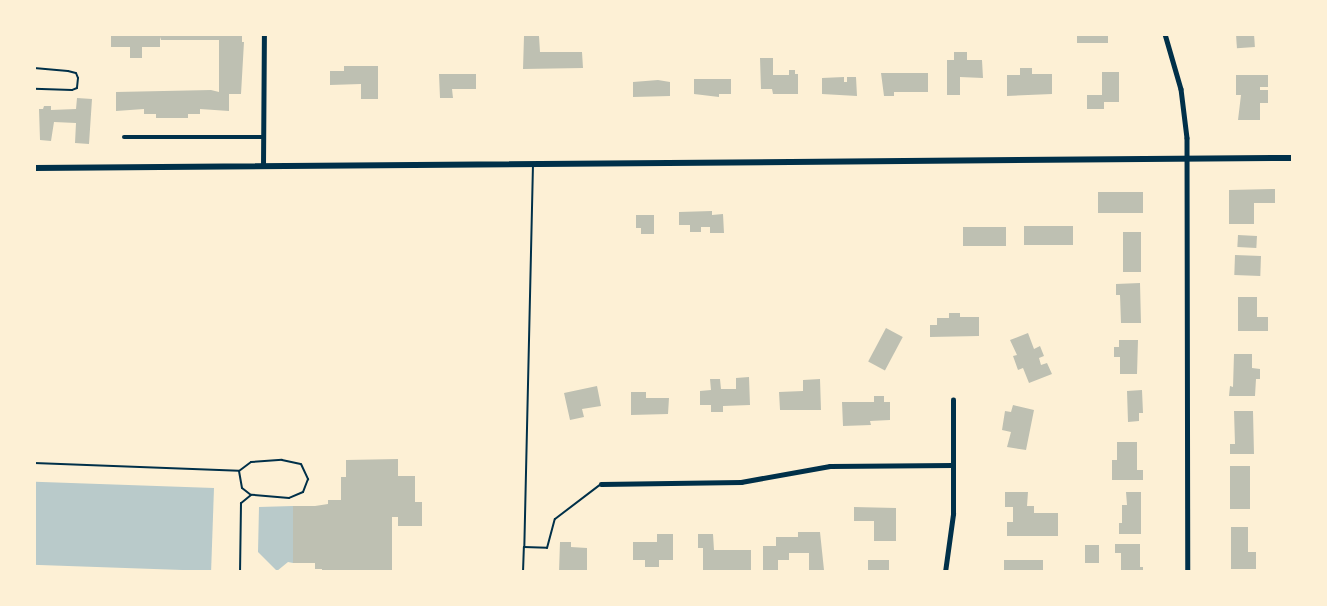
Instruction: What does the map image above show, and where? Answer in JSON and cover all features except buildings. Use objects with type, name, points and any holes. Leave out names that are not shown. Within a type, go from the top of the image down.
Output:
[{"type":"street","points":[[263,166],[264,34]]},
{"type":"street","points":[[1166,34],[1183,100],[1187,159],[1188,572]]},
{"type":"street","points":[[124,137],[263,136]]},
{"type":"street","points":[[34,168],[1293,158]]},
{"type":"street","points":[[945,572],[952,531],[953,400]]},
{"type":"street","points":[[601,484],[741,482],[830,466],[953,465]]},
{"type":"lane","points":[[34,68],[68,71],[76,73],[78,78],[77,88],[72,90],[34,89]]},
{"type":"lane","points":[[523,572],[533,163]]},
{"type":"lane","points":[[34,463],[239,471],[251,462],[282,460],[301,464],[308,479],[303,492],[289,498],[251,495],[242,488],[239,471]]},
{"type":"lane","points":[[524,547],[547,548],[555,519],[601,484]]},
{"type":"lane","points":[[240,572],[241,503],[251,495]]},
{"type":"shaded area","points":[[35,482],[214,488],[211,571],[34,565]]},
{"type":"shaded area","points":[[293,506],[293,563],[288,562],[277,571],[258,552],[259,507]]}]
